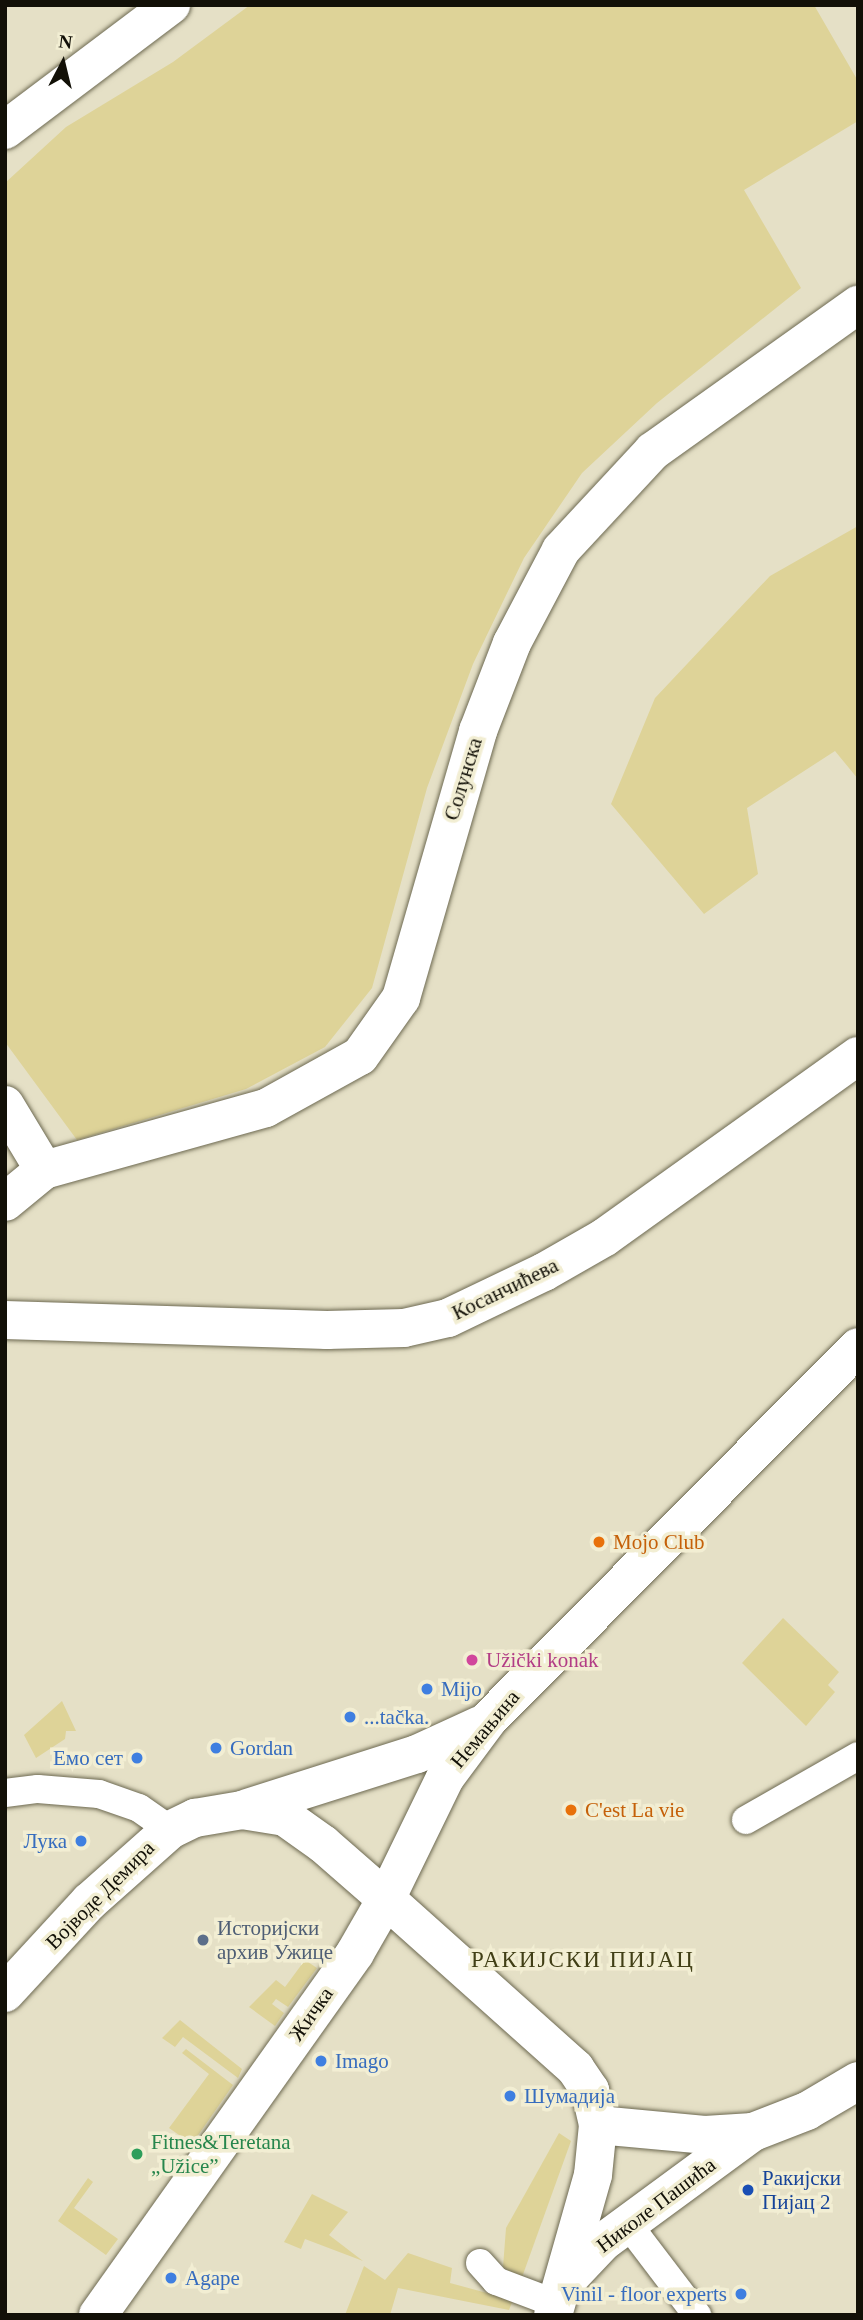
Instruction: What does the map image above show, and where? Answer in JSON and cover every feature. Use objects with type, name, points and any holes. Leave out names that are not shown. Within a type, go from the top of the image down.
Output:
[{"type":"street","points":[[5,130],[172,5]]},
{"type":"street","name":"Солунска","points":[[44,1170],[266,1108],[360,1056],[401,998],[478,731],[512,643],[561,550],[653,451],[858,305]]},
{"type":"street","name":"Косанчићева","points":[[5,1320],[340,1329],[404,1328],[448,1318],[544,1272],[606,1237],[858,1056]]},
{"type":"street","points":[[5,1105],[44,1170],[5,1202]]},
{"type":"street","name":"Немањина","points":[[386,1899],[438,1789],[488,1720],[858,1347]]},
{"type":"street","points":[[242,1810],[417,1754],[488,1720]]},
{"type":"street","name":"Војводе Демира","points":[[5,1993],[89,1902],[170,1830],[195,1818],[242,1810],[265,1811],[300,1826],[386,1899]]},
{"type":"street","points":[[386,1899],[575,2068],[590,2090],[598,2125]]},
{"type":"street","name":"Жичка","points":[[98,2315],[355,1953],[386,1899]]},
{"type":"street","name":"Николе Пашића","points":[[558,2301],[627,2223],[752,2133],[854,2090]]},
{"type":"street","name":"Николе Пашића","points":[[558,2301],[589,2198],[598,2125],[705,2136],[752,2133]]},
{"type":"lane","points":[[746,1820],[858,1756]]},
{"type":"lane","points":[[5,1793],[38,1789],[99,1794],[143,1810],[170,1830]]},
{"type":"lane","points":[[627,2223],[697,2315]]},
{"type":"lane","points":[[480,2263],[496,2281],[558,2301]]},
{"type":"shaded area","points":[[250,5],[814,5],[858,81],[858,121],[744,190],[801,288],[657,403],[582,473],[524,558],[473,664],[427,788],[372,988],[325,1047],[246,1089],[77,1140],[5,1042],[5,183],[66,127],[173,62]]},
{"type":"shaded area","points":[[858,526],[858,779],[835,751],[747,808],[758,874],[704,914],[611,804],[655,698],[770,576]]},
{"type":"shaded area","points":[[783,1618],[839,1672],[828,1685],[835,1692],[806,1726],[742,1663]]},
{"type":"shaded area","points":[[62,1701],[76,1731],[66,1731],[65,1739],[36,1758],[24,1735]]},
{"type":"shaded area","points":[[305,1960],[317,1968],[288,2007],[276,1999],[272,2004],[284,2013],[275,2026],[249,2007],[276,1980],[285,1987]]},
{"type":"shaded area","points":[[180,2020],[242,2069],[238,2078],[183,2037],[175,2047],[162,2038]]},
{"type":"shaded area","points":[[186,2049],[233,2085],[192,2144],[169,2128],[209,2074],[182,2053]]},
{"type":"shaded area","points":[[559,2133],[571,2141],[521,2280],[503,2267],[506,2228]]},
{"type":"shaded area","points":[[88,2178],[93,2182],[74,2208],[118,2239],[106,2255],[58,2221]]},
{"type":"shaded area","points":[[312,2194],[348,2212],[329,2235],[363,2261],[305,2239],[301,2249],[284,2242]]},
{"type":"shaded area","points":[[408,2253],[452,2268],[450,2283],[513,2300],[509,2310],[398,2288],[390,2315],[345,2315],[364,2266],[385,2280]]},
{"type":"place","name":"Mojo Club","points":[[599,1542]]},
{"type":"place","name":"Užički konak","points":[[472,1660]]},
{"type":"place","name":"Mijo","points":[[427,1689]]},
{"type":"place","name":"...tačka.","points":[[350,1717]]},
{"type":"place","name":"Gordan","points":[[216,1748]]},
{"type":"place","name":"Емо сет","points":[[137,1758]]},
{"type":"place","name":"C'est La vie","points":[[571,1810]]},
{"type":"place","name":"Лука","points":[[81,1841]]},
{"type":"place","name":"Историјски архив Ужице","points":[[203,1940]]},
{"type":"place","name":"Imago","points":[[321,2061]]},
{"type":"place","name":"Шумадија","points":[[510,2096]]},
{"type":"place","name":"Fitnes&Teretana „Užice”","points":[[137,2154]]},
{"type":"place","name":"Ракијски Пијац 2","points":[[748,2190]]},
{"type":"place","name":"Agape","points":[[171,2278]]},
{"type":"place","name":"Vinil - floor experts","points":[[741,2294]]},
{"type":"district","name":"РАКИЈСКИ ПИЈАЦ","points":[[583,1960]]}]
